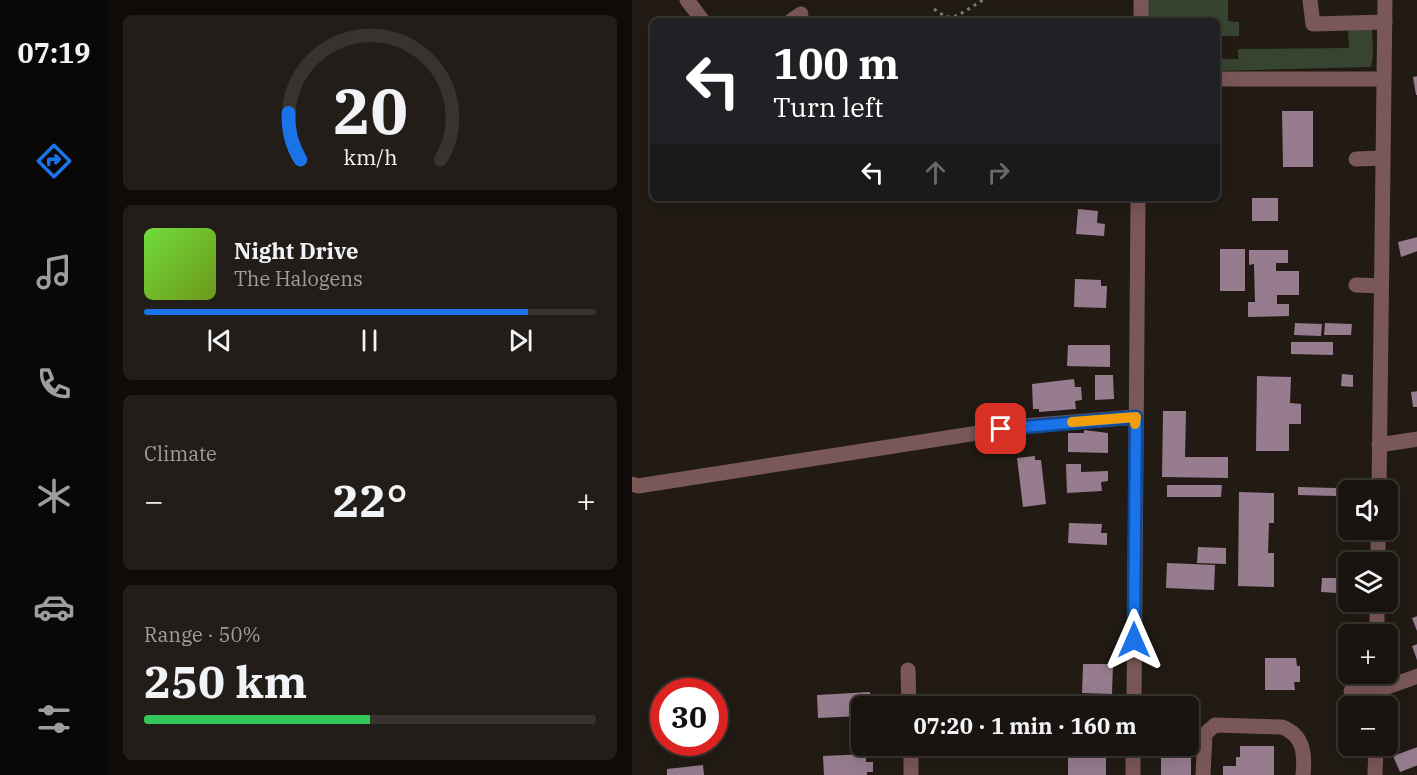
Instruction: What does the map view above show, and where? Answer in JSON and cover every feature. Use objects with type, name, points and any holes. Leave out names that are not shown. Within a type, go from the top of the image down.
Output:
[{"type":"street","points":[[687,0],[701,18]]},
{"type":"street","points":[[1141,0],[1141,18]]},
{"type":"street","points":[[1310,0],[1313,24],[1385,22]]},
{"type":"street","points":[[1379,480],[1385,0]]},
{"type":"street","points":[[1220,79],[1384,79]]},
{"type":"street","points":[[1356,159],[1382,158]]},
{"type":"street","points":[[1134,696],[1138,201]]},
{"type":"street","points":[[1356,285],[1380,286]]},
{"type":"street","points":[[634,487],[1023,426],[1136,417]]},
{"type":"street","points":[[1379,445],[1418,439]]},
{"type":"street","points":[[908,670],[909,696]]},
{"type":"street","points":[[1381,696],[1418,676]]},
{"type":"street","points":[[1350,691],[1366,696]]},
{"type":"street","points":[[1203,775],[1205,734],[1215,725],[1282,727],[1292,730],[1300,741],[1305,755],[1303,775]]},
{"type":"street","points":[[911,756],[911,775]]},
{"type":"street","points":[[1133,756],[1133,775]]},
{"type":"street","points":[[1375,775],[1376,756]]},
{"type":"path","points":[[934,9],[946,17],[957,16],[983,0]]},
{"type":"green space","points":[[1147,0],[1228,0],[1228,21],[1239,22],[1239,36],[1220,36],[1220,18],[1148,18]]},
{"type":"green space","points":[[1348,29],[1372,29],[1371,67],[1220,71],[1220,59],[1238,59],[1238,49],[1349,48]]},
{"type":"building","points":[[1418,76],[1418,95],[1416,95],[1413,77]]},
{"type":"building","points":[[1282,111],[1313,111],[1313,167],[1283,167]]},
{"type":"building","points":[[1252,198],[1278,198],[1278,221],[1252,221]]},
{"type":"building","points":[[1078,209],[1098,211],[1097,223],[1105,224],[1104,236],[1076,234]]},
{"type":"building","points":[[1418,237],[1418,251],[1401,257],[1398,242]]},
{"type":"building","points":[[1220,249],[1245,249],[1245,291],[1220,291]]},
{"type":"building","points":[[1249,250],[1288,250],[1288,263],[1276,263],[1276,271],[1299,271],[1299,295],[1277,295],[1277,304],[1289,304],[1289,316],[1248,317],[1248,302],[1255,302],[1254,264],[1249,265]]},
{"type":"building","points":[[1075,279],[1101,280],[1101,286],[1107,286],[1106,308],[1074,307]]},
{"type":"building","points":[[1295,323],[1322,324],[1321,336],[1294,335]]},
{"type":"building","points":[[1325,323],[1352,324],[1351,335],[1324,335]]},
{"type":"building","points":[[1291,342],[1333,342],[1333,355],[1291,354]]},
{"type":"building","points":[[1068,345],[1110,345],[1110,367],[1067,366]]},
{"type":"building","points":[[1342,374],[1353,375],[1353,387],[1341,386]]},
{"type":"building","points":[[1095,375],[1113,375],[1114,399],[1095,400]]},
{"type":"building","points":[[1257,376],[1291,377],[1290,403],[1301,404],[1301,424],[1289,424],[1289,451],[1256,451]]},
{"type":"building","points":[[1074,379],[1075,387],[1081,387],[1082,400],[1075,401],[1076,409],[1039,412],[1039,409],[1033,409],[1032,384]]},
{"type":"building","points":[[1418,391],[1418,407],[1413,407],[1411,392]]},
{"type":"building","points":[[1163,411],[1186,411],[1185,457],[1228,457],[1228,478],[1162,477]]},
{"type":"building","points":[[1084,430],[1108,433],[1108,453],[1068,452],[1068,433],[1084,433]]},
{"type":"building","points":[[1035,456],[1035,460],[1041,460],[1046,504],[1023,507],[1017,458]]},
{"type":"building","points":[[1066,464],[1081,464],[1081,472],[1108,471],[1108,481],[1101,482],[1102,491],[1067,493]]},
{"type":"building","points":[[1167,485],[1222,485],[1221,497],[1167,497]]},
{"type":"building","points":[[1298,487],[1336,488],[1336,496],[1298,495]]},
{"type":"building","points":[[1239,492],[1274,493],[1274,523],[1269,523],[1268,553],[1274,553],[1274,587],[1238,586]]},
{"type":"building","points":[[1069,523],[1102,524],[1101,533],[1107,533],[1107,545],[1068,543]]},
{"type":"building","points":[[1198,547],[1226,548],[1226,564],[1197,563]]},
{"type":"building","points":[[1167,563],[1215,565],[1214,590],[1166,588]]},
{"type":"building","points":[[1322,578],[1338,578],[1338,593],[1321,592]]},
{"type":"building","points":[[1418,616],[1418,631],[1417,631],[1412,618]]},
{"type":"building","points":[[1418,644],[1418,660],[1417,660],[1412,646]]},
{"type":"building","points":[[1265,658],[1296,658],[1297,666],[1300,666],[1300,682],[1294,682],[1295,690],[1265,690]]},
{"type":"building","points":[[1083,664],[1113,664],[1112,694],[1082,693]]},
{"type":"building","points":[[870,692],[870,696],[851,696],[851,716],[818,718],[817,695]]},
{"type":"building","points":[[1336,719],[1338,719],[1338,743],[1336,743]]},
{"type":"building","points":[[1240,746],[1274,746],[1274,775],[1223,775],[1223,766],[1236,766],[1236,757],[1240,757]]},
{"type":"building","points":[[1418,747],[1418,765],[1400,772],[1393,756]]},
{"type":"building","points":[[823,756],[866,756],[866,762],[873,762],[873,772],[867,772],[867,775],[824,775]]},
{"type":"building","points":[[1068,756],[1106,756],[1106,775],[1068,775]]},
{"type":"building","points":[[1161,756],[1191,756],[1191,775],[1161,775]]},
{"type":"building","points":[[703,765],[704,775],[667,775],[667,769]]},
{"type":"slow traffic","points":[[1072,422],[1136,417],[1135,424]]},
{"type":"route","points":[[1001,429],[1136,417],[1134,640]]}]
